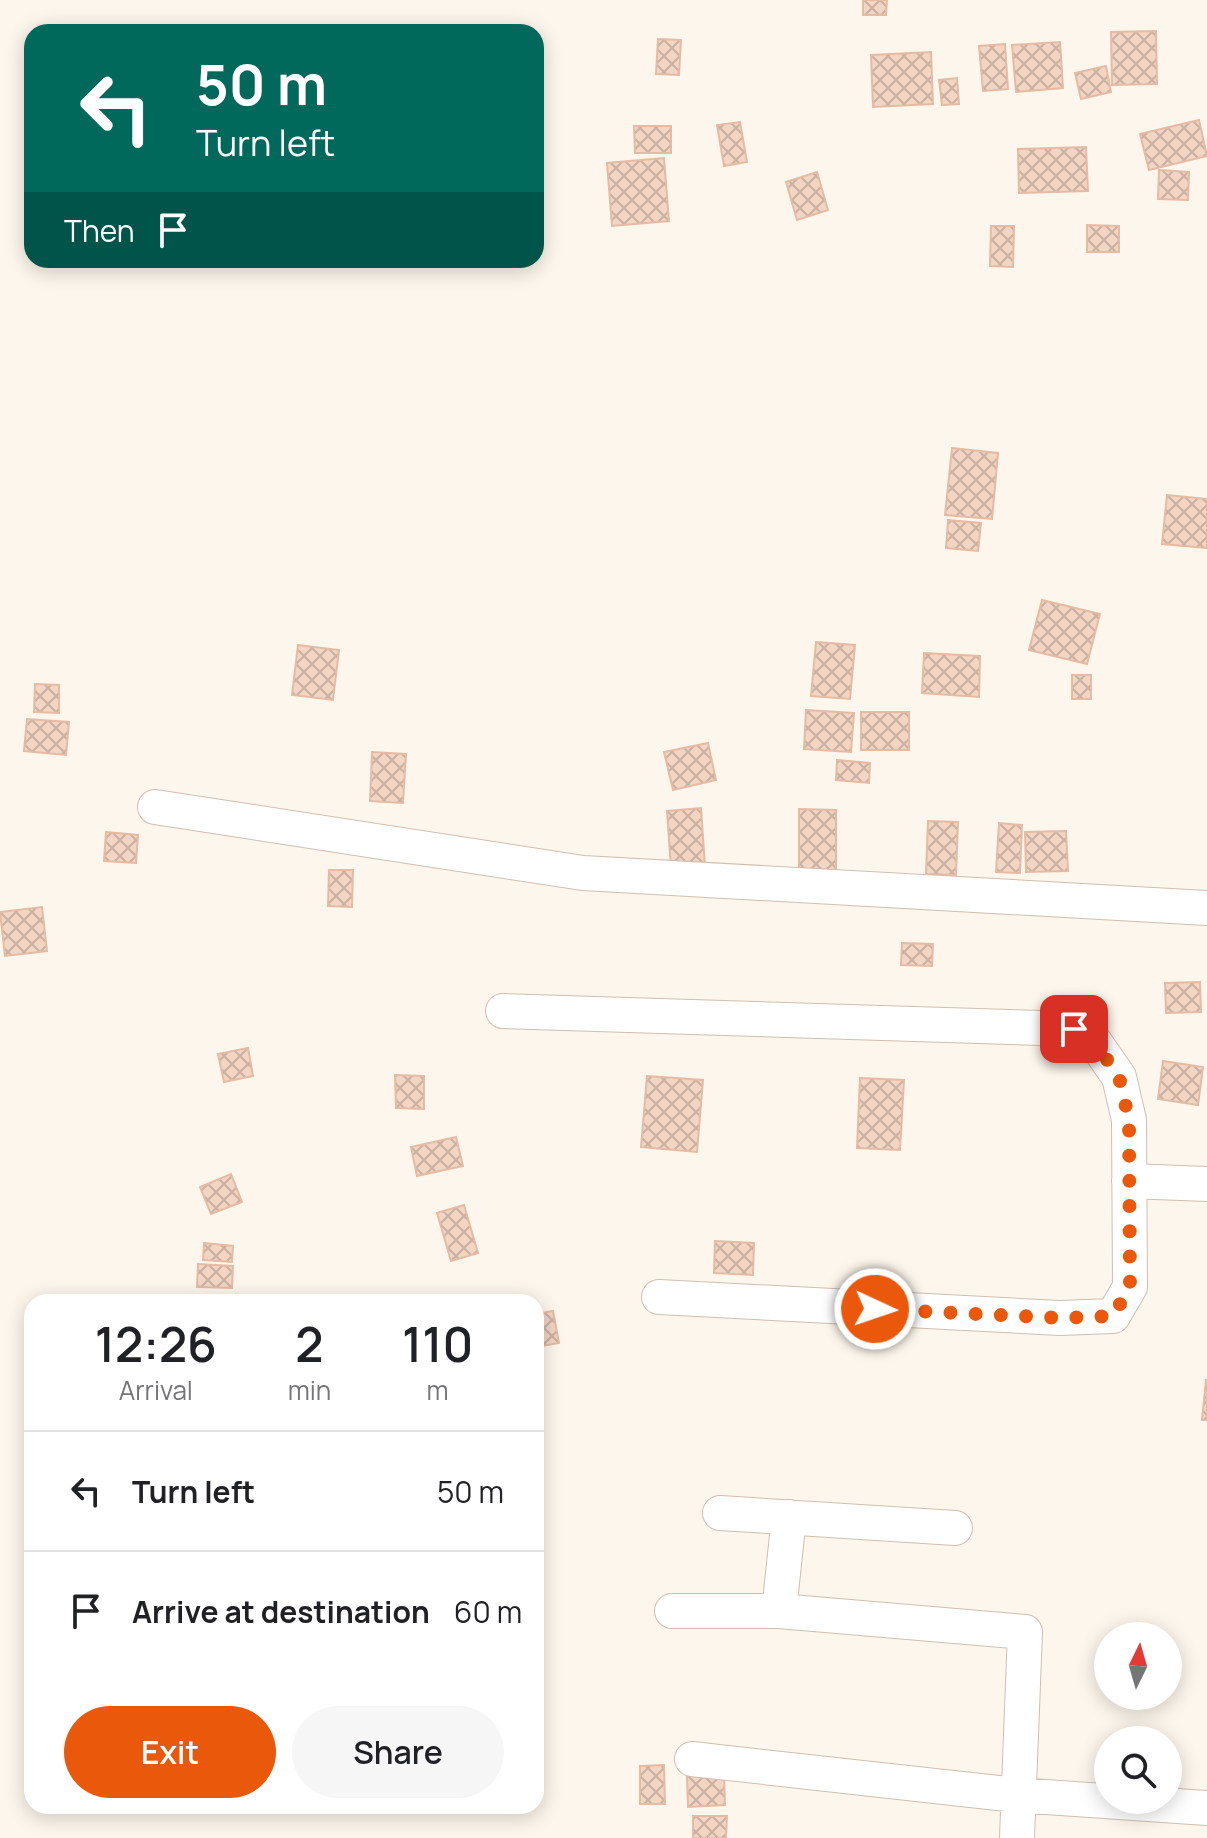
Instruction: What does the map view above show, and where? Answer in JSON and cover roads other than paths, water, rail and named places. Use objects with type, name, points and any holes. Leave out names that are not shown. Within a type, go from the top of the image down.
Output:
[{"type":"street","points":[[155,807],[583,873],[1207,908]]},
{"type":"street","points":[[503,1011],[1074,1029],[1092,1038],[1119,1077],[1129,1120],[1130,1287],[1113,1316],[1060,1318],[659,1297]]},
{"type":"street","points":[[1129,1181],[1207,1184]]},
{"type":"street","points":[[720,1513],[955,1528]]},
{"type":"street","points":[[779,1611],[789,1517]]},
{"type":"street","points":[[672,1611],[779,1611],[1025,1632],[1016,1795],[1017,1838]]},
{"type":"street","points":[[692,1759],[1016,1795],[1207,1808]]}]
